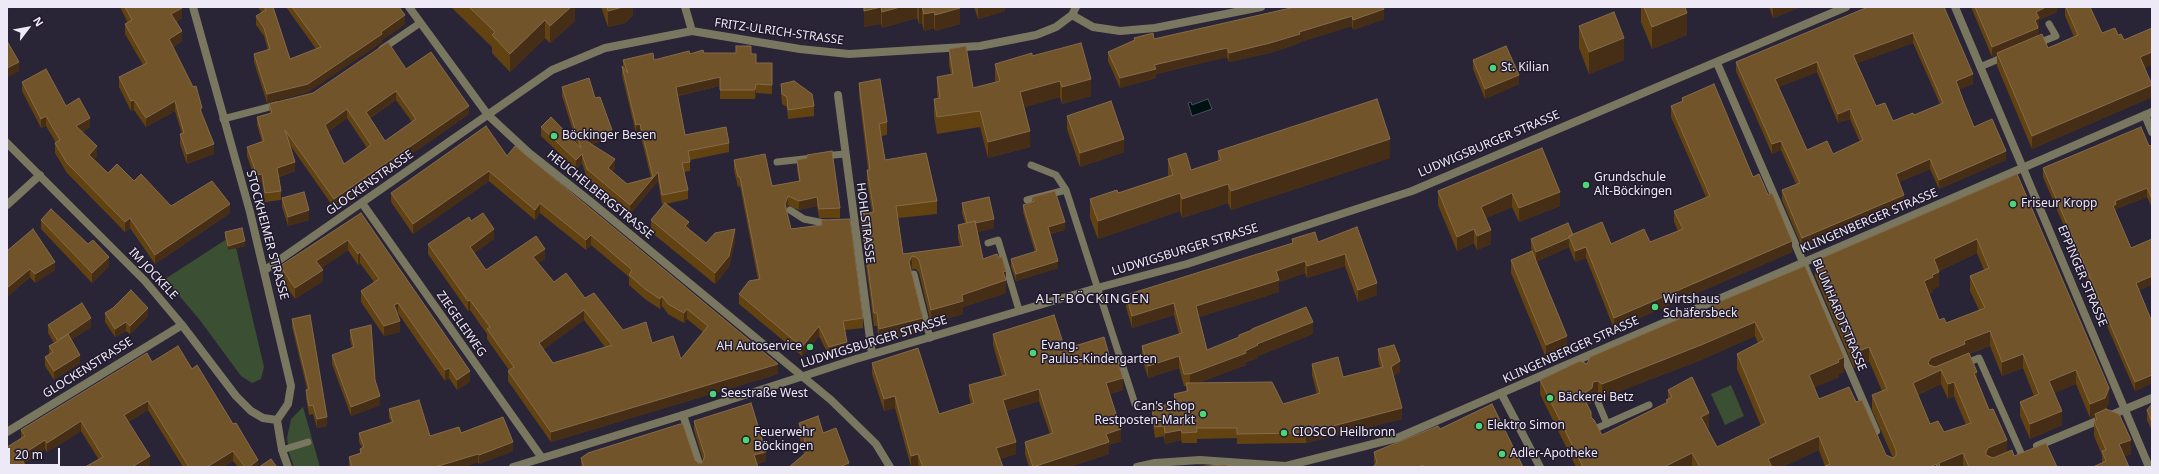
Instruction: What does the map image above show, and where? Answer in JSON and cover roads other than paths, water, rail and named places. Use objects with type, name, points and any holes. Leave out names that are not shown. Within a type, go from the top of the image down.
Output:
[{"type":"street","name":"STOCKHEIMER STRASSE","points":[[193,7],[265,270],[292,386],[288,404],[277,420]]},
{"type":"street","name":"HEUCHELBERGSTRASSE","points":[[409,7],[488,115],[529,153],[803,376]]},
{"type":"street","points":[[685,7],[692,31]]},
{"type":"street","name":"FRITZ-ULRICH-STRASSE","points":[[488,115],[552,70],[606,48],[692,31],[800,49],[849,54],[980,46],[1036,34],[1056,28],[1072,15],[1076,7]]},
{"type":"street","points":[[1072,15],[1093,27],[1120,30],[1155,28],[1260,7]]},
{"type":"street","name":"LUDWIGSBURGER STRASSE","points":[[513,467],[683,415],[872,354],[930,338],[1019,310],[1187,264],[1412,191],[1717,63],[1846,7]]},
{"type":"street","name":"EPPINGER STRASSE","points":[[1955,7],[2149,467]]},
{"type":"street","name":"BLUMHARDTSTRASSE","points":[[1717,63],[1879,438]]},
{"type":"street","name":"HOHLSTRASSE","points":[[838,95],[845,154],[846,223],[872,354]]},
{"type":"street","points":[[2148,113],[2152,132]]},
{"type":"street","name":"KLINGENBERGER STRASSE","points":[[1137,467],[1155,463],[1200,460],[1286,466],[1397,438],[1501,393],[1580,363],[1804,262],[2148,113]]},
{"type":"street","name":"GLOCKENSTRASSE","points":[[265,270],[488,115]]},
{"type":"street","name":"IM JOCKELE","points":[[7,144],[40,175],[145,281],[182,325],[236,396],[251,411],[263,418],[277,420]]},
{"type":"street","points":[[7,206],[40,175]]},
{"type":"street","name":"ZIEGELEIWEG","points":[[362,203],[542,458]]},
{"type":"street","name":"GLOCKENSTRASSE","points":[[7,432],[182,325]]},
{"type":"street","points":[[803,376],[831,400],[876,444],[890,467]]},
{"type":"street","points":[[1501,393],[1540,467]]},
{"type":"street","points":[[2018,455],[2152,398]]},
{"type":"street","points":[[683,415],[700,467]]},
{"type":"street","points":[[277,420],[282,450],[288,467]]},
{"type":"lane","points":[[375,54],[420,23]]},
{"type":"lane","points":[[2028,48],[2056,36],[2049,24]]},
{"type":"lane","points":[[1980,67],[2014,53]]},
{"type":"lane","points":[[224,119],[288,102]]},
{"type":"lane","points":[[777,162],[845,154]]},
{"type":"lane","points":[[1031,165],[1056,175],[1066,190],[1135,404]]},
{"type":"lane","points":[[1028,200],[1066,190]]},
{"type":"lane","points":[[790,210],[804,219],[821,224],[846,223]]},
{"type":"lane","points":[[988,243],[998,240],[1019,310]]},
{"type":"lane","points":[[914,274],[930,338]]},
{"type":"lane","points":[[1959,366],[1979,358],[2018,455]]},
{"type":"lane","points":[[1597,400],[1607,424]]},
{"type":"lane","points":[[1595,429],[1649,405]]},
{"type":"lane","points":[[282,450],[308,442]]},
{"type":"place","name":"St. Kilian","points":[[1493,68]]},
{"type":"place","name":"Böckinger Besen","points":[[554,136]]},
{"type":"place","name":"Grundschule Alt-Böckingen","points":[[1586,185]]},
{"type":"place","name":"Friseur Kropp","points":[[2013,204]]},
{"type":"place","name":"Wirtshaus Schäfersbeck","points":[[1655,307]]},
{"type":"place","name":"AH Autoservice","points":[[810,347]]},
{"type":"place","name":"Evang. Paulus-Kindergarten","points":[[1033,353]]},
{"type":"place","name":"Seestraße West","points":[[713,394]]},
{"type":"place","name":"Bäckerei Betz","points":[[1550,398]]},
{"type":"place","name":"Can's Shop Restposten-Markt","points":[[1203,414]]},
{"type":"place","name":"Elektro Simon","points":[[1479,426]]},
{"type":"place","name":"CIOSCO Heilbronn","points":[[1284,433]]},
{"type":"place","name":"Feuerwehr Böckingen","points":[[746,440]]},
{"type":"place","name":"Adler-Apotheke","points":[[1502,454]]},
{"type":"district","name":"ALT-BÖCKINGEN","points":[[1093,299]]}]
